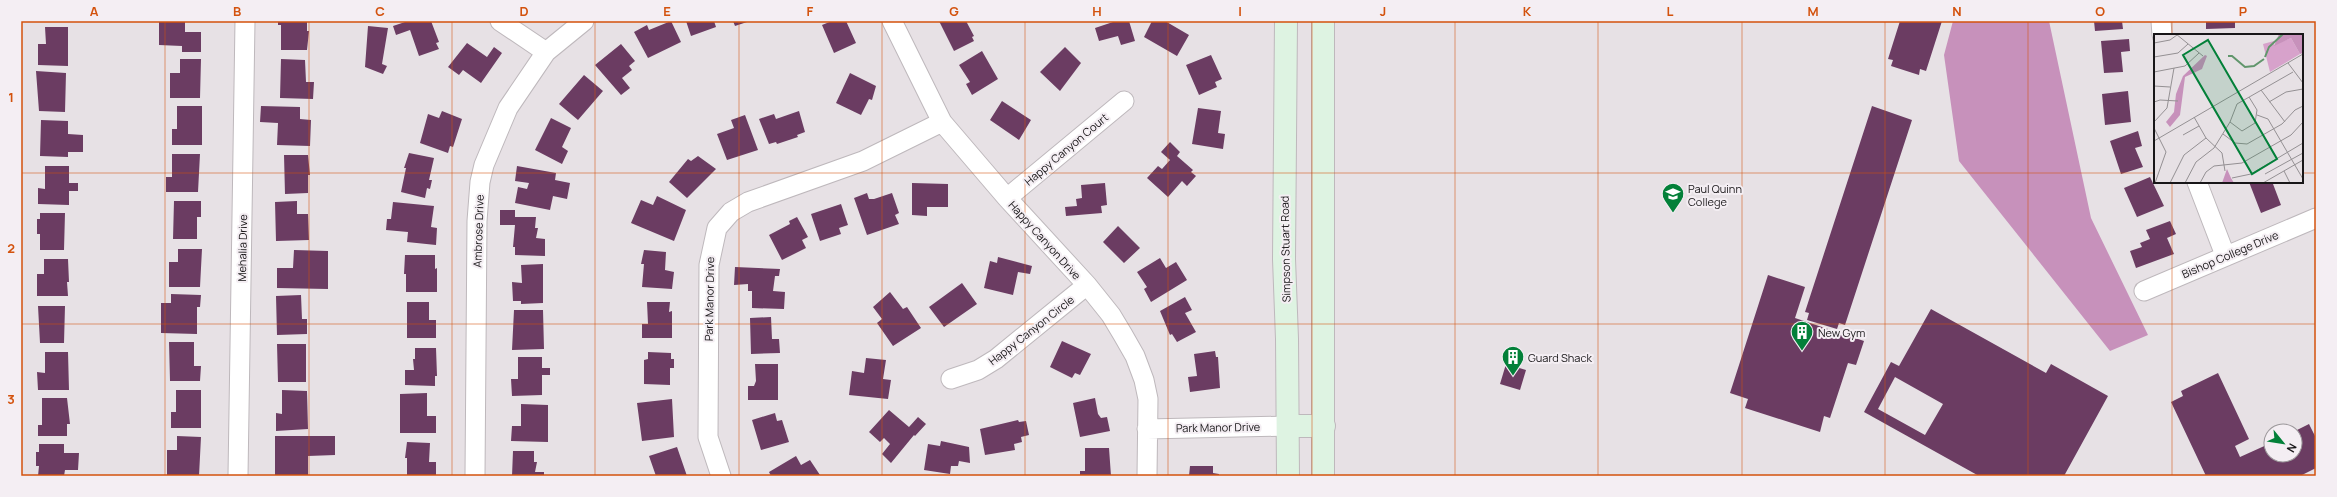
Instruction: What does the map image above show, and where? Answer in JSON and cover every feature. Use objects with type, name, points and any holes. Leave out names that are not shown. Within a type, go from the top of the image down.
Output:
[{"type":"main road","name":"Simpson Stuart Road","points":[[1286,21],[1284,259],[1287,339],[1288,476]]},
{"type":"main road","points":[[1323,21],[1323,476]]},
{"type":"main road","points":[[1288,426],[1324,426]]},
{"type":"street","name":"Mehalia Drive","points":[[238,476],[245,21]]},
{"type":"street","points":[[500,21],[546,52]]},
{"type":"street","name":"Ambrose Drive","points":[[475,476],[477,221],[480,182],[484,165],[508,108],[546,52],[584,21]]},
{"type":"street","name":"Happy Canyon Drive","points":[[892,21],[942,122],[1007,198],[1087,285],[1111,315],[1135,356],[1144,380],[1148,400],[1147,476]]},
{"type":"street","points":[[2161,21],[2162,34]]},
{"type":"street","name":"Happy Canyon Court","points":[[1007,198],[1124,101]]},
{"type":"street","name":"Park Manor Drive","points":[[721,476],[708,437],[709,265],[717,228],[732,212],[748,202],[863,161],[942,122]]},
{"type":"street","points":[[2197,183],[2225,255]]},
{"type":"street","name":"Bishop College Drive","points":[[2144,291],[2225,255],[2316,218]]},
{"type":"street","name":"Happy Canyon Circle","points":[[951,379],[978,370],[996,359],[1087,285]]},
{"type":"street","name":"Park Manor Drive","points":[[1148,429],[1288,426]]},
{"type":"shaded area","points":[[1953,21],[2049,21],[2091,218],[2148,335],[2110,351],[1959,161],[1944,55]]},
{"type":"building","points":[[159,21],[185,21],[185,32],[201,32],[201,52],[182,52],[182,46],[159,45]]},
{"type":"building","points":[[278,21],[307,21],[307,31],[309,31],[307,50],[281,50],[281,25],[278,25]]},
{"type":"building","points":[[408,21],[431,21],[439,42],[436,43],[439,49],[419,56],[410,30],[396,35],[393,26]]},
{"type":"building","points":[[671,21],[681,42],[648,58],[634,32],[647,25],[649,30]]},
{"type":"building","points":[[686,21],[714,21],[716,27],[691,36]]},
{"type":"building","points":[[733,21],[750,21],[735,26]]},
{"type":"building","points":[[832,21],[846,21],[856,43],[834,53],[822,25]]},
{"type":"building","points":[[939,21],[966,21],[974,36],[972,37],[974,41],[954,51]]},
{"type":"building","points":[[1116,21],[1129,21],[1135,41],[1121,45],[1118,36],[1099,41],[1095,28]]},
{"type":"building","points":[[1152,21],[1165,21],[1189,35],[1177,56],[1144,37]]},
{"type":"building","points":[[1900,21],[1942,21],[1926,71],[1920,69],[1919,75],[1891,66],[1893,60],[1888,59]]},
{"type":"building","points":[[2094,21],[2122,21],[2123,29],[2095,31]]},
{"type":"building","points":[[2206,21],[2235,21],[2235,28],[2206,29]]},
{"type":"building","points":[[368,26],[388,28],[382,64],[387,66],[383,74],[365,67]]},
{"type":"building","points":[[45,27],[68,27],[68,66],[38,65],[38,44],[46,44]]},
{"type":"building","points":[[2129,39],[2130,51],[2121,52],[2123,72],[2104,73],[2101,41]]},
{"type":"building","points":[[467,43],[487,57],[494,47],[502,53],[481,83],[463,70],[459,75],[448,67]]},
{"type":"building","points":[[621,44],[635,61],[629,66],[632,70],[622,78],[630,88],[621,95],[595,65]]},
{"type":"building","points":[[1065,47],[1081,63],[1060,91],[1040,72]]},
{"type":"building","points":[[982,51],[998,79],[972,95],[966,84],[970,82],[959,65]]},
{"type":"building","points":[[1211,55],[1222,79],[1215,82],[1217,87],[1199,95],[1186,65]]},
{"type":"building","points":[[180,59],[201,59],[200,98],[170,98],[170,73],[180,73]]},
{"type":"building","points":[[281,59],[305,60],[306,82],[314,82],[313,99],[280,98]]},
{"type":"building","points":[[36,71],[66,73],[65,112],[39,111]]},
{"type":"building","points":[[850,73],[876,86],[872,100],[869,99],[861,115],[836,103]]},
{"type":"building","points":[[584,75],[603,91],[578,120],[559,104]]},
{"type":"building","points":[[2128,91],[2131,122],[2105,125],[2102,94]]},
{"type":"building","points":[[1002,101],[1031,120],[1019,140],[990,120]]},
{"type":"building","points":[[177,106],[202,106],[202,145],[172,145],[172,129],[177,129]]},
{"type":"building","points":[[261,106],[300,107],[300,119],[311,120],[310,146],[277,145],[278,123],[260,122]]},
{"type":"building","points":[[1872,106],[1912,120],[1845,325],[1839,323],[1837,329],[1807,320],[1809,313],[1805,312]]},
{"type":"building","points":[[1198,108],[1221,111],[1218,133],[1225,134],[1223,149],[1192,144]]},
{"type":"building","points":[[442,111],[462,119],[453,147],[450,146],[448,153],[420,143],[428,114],[439,118]]},
{"type":"building","points":[[799,111],[805,132],[797,135],[798,137],[777,144],[776,142],[769,144],[759,119],[774,114],[776,119]]},
{"type":"building","points":[[745,115],[758,150],[727,160],[717,134],[734,128],[731,120]]},
{"type":"building","points":[[551,118],[571,128],[562,147],[568,151],[562,164],[535,150]]},
{"type":"building","points":[[41,120],[68,121],[68,134],[83,135],[83,152],[68,152],[68,157],[40,156]]},
{"type":"building","points":[[2138,131],[2142,146],[2135,148],[2143,167],[2121,174],[2110,141]]},
{"type":"building","points":[[1170,142],[1180,152],[1177,156],[1193,170],[1191,172],[1196,176],[1187,186],[1182,181],[1168,197],[1147,178],[1158,166],[1162,169],[1170,160],[1161,152]]},
{"type":"building","points":[[409,153],[434,158],[429,180],[432,180],[430,189],[427,188],[425,198],[401,192],[406,168],[404,168]]},
{"type":"building","points":[[172,154],[200,154],[198,192],[166,192],[166,177],[172,177]]},
{"type":"building","points":[[284,155],[308,155],[310,175],[308,175],[308,193],[285,194]]},
{"type":"building","points":[[698,156],[716,169],[687,198],[669,182],[688,159],[691,161]]},
{"type":"building","points":[[45,166],[69,166],[69,183],[78,183],[78,191],[69,191],[69,205],[38,204],[38,188],[45,189]]},
{"type":"building","points":[[517,166],[556,173],[555,180],[570,183],[567,199],[553,196],[550,210],[515,203],[518,187],[527,189],[529,183],[515,181]]},
{"type":"building","points":[[2150,177],[2164,206],[2137,217],[2124,188]]},
{"type":"building","points":[[912,183],[948,184],[948,207],[927,207],[927,216],[912,215]]},
{"type":"building","points":[[1105,183],[1107,205],[1101,206],[1102,213],[1066,216],[1065,207],[1077,206],[1076,199],[1082,198],[1081,185]]},
{"type":"building","points":[[2249,183],[2276,183],[2273,184],[2281,205],[2261,213]]},
{"type":"building","points":[[867,193],[869,199],[874,199],[892,193],[899,213],[895,215],[899,224],[867,235],[854,198]]},
{"type":"building","points":[[657,196],[686,210],[674,241],[631,223],[641,200],[653,205]]},
{"type":"building","points":[[174,201],[201,201],[201,217],[197,217],[197,239],[173,239]]},
{"type":"building","points":[[297,201],[297,214],[308,214],[309,240],[276,241],[275,202]]},
{"type":"building","points":[[393,202],[434,206],[431,227],[437,228],[436,245],[407,242],[408,232],[386,230],[387,219],[391,219]]},
{"type":"building","points":[[841,204],[848,225],[839,228],[841,234],[820,241],[811,214]]},
{"type":"building","points":[[500,210],[515,210],[515,217],[536,217],[535,228],[538,228],[536,238],[545,239],[545,256],[515,255],[515,247],[513,247],[515,225],[500,225]]},
{"type":"building","points":[[40,213],[65,213],[64,250],[40,250],[40,234],[37,234],[37,219],[40,219]]},
{"type":"building","points":[[797,217],[808,237],[802,240],[806,248],[782,260],[769,235],[790,224],[789,221]]},
{"type":"building","points":[[2170,221],[2176,234],[2167,238],[2174,254],[2136,268],[2130,251],[2142,247],[2140,243],[2150,239],[2146,230]]},
{"type":"building","points":[[1118,226],[1140,248],[1124,263],[1103,242]]},
{"type":"building","points":[[178,249],[202,249],[200,287],[169,287],[169,262],[178,262]]},
{"type":"building","points":[[294,250],[328,251],[328,289],[277,288],[277,268],[293,268]]},
{"type":"building","points":[[644,250],[666,252],[665,270],[674,272],[672,289],[642,287],[644,264],[641,264]]},
{"type":"building","points":[[405,255],[435,255],[435,269],[437,268],[437,292],[406,292],[406,274],[404,274]]},
{"type":"building","points":[[998,257],[1032,266],[1030,274],[1018,272],[1013,295],[984,288],[990,261],[997,263]]},
{"type":"building","points":[[1160,258],[1166,268],[1176,262],[1187,280],[1151,302],[1144,289],[1147,287],[1137,272]]},
{"type":"building","points":[[44,259],[68,259],[68,296],[37,296],[37,274],[44,274]]},
{"type":"building","points":[[543,264],[543,303],[521,304],[521,301],[513,301],[512,282],[522,283],[521,265]]},
{"type":"building","points":[[735,267],[780,269],[779,276],[775,276],[773,291],[785,292],[784,309],[752,308],[752,291],[748,291],[748,284],[734,285]]},
{"type":"building","name":"New Gym","points":[[1768,275],[1805,287],[1795,318],[1864,341],[1856,365],[1848,363],[1830,418],[1824,416],[1820,432],[1745,408],[1748,399],[1730,393]]},
{"type":"building","points":[[962,283],[977,304],[944,327],[929,307]]},
{"type":"building","points":[[890,292],[903,309],[907,307],[921,328],[893,346],[877,323],[882,319],[873,307]]},
{"type":"building","points":[[171,294],[201,295],[200,307],[197,307],[197,334],[161,333],[161,303],[171,303]]},
{"type":"building","points":[[301,295],[302,319],[307,319],[307,334],[277,335],[276,296]]},
{"type":"building","points":[[1185,297],[1192,310],[1185,313],[1196,332],[1177,342],[1172,334],[1170,335],[1160,311]]},
{"type":"building","points":[[407,302],[429,302],[429,320],[436,320],[436,338],[407,338]]},
{"type":"building","points":[[647,302],[670,302],[669,312],[672,311],[672,338],[642,338],[642,324],[648,324]]},
{"type":"building","points":[[38,306],[65,306],[64,343],[40,343]]},
{"type":"building","points":[[1931,309],[2046,373],[2051,364],[2108,396],[2064,476],[1979,476],[1864,412],[1891,362],[1899,366]],"holes":[[[1895,377],[1943,404],[1925,435],[1878,409]]]},
{"type":"building","points":[[514,310],[543,310],[544,349],[512,350]]},
{"type":"building","points":[[771,317],[772,339],[779,339],[780,353],[751,354],[750,318]]},
{"type":"building","points":[[1062,341],[1091,354],[1080,375],[1075,373],[1072,378],[1050,367]]},
{"type":"building","points":[[169,342],[194,342],[194,366],[201,366],[200,381],[170,381]]},
{"type":"building","points":[[277,344],[306,344],[306,382],[278,382]]},
{"type":"building","points":[[415,348],[436,348],[437,376],[435,376],[435,386],[405,385],[405,370],[414,370],[413,359],[415,359]]},
{"type":"building","points":[[1215,351],[1216,357],[1218,357],[1220,388],[1190,392],[1188,377],[1197,376],[1194,354]]},
{"type":"building","points":[[45,352],[68,352],[69,390],[38,390],[37,372],[45,373]]},
{"type":"building","points":[[648,352],[671,353],[671,359],[674,359],[674,368],[670,368],[670,385],[644,384],[644,360],[648,359]]},
{"type":"building","points":[[518,357],[542,357],[542,368],[550,368],[550,375],[542,375],[542,395],[512,396],[511,379],[518,379]]},
{"type":"building","points":[[866,358],[886,360],[883,379],[891,380],[888,399],[849,395],[852,371],[864,373]]},
{"type":"building","points":[[755,364],[778,364],[778,400],[748,400],[748,386],[754,386],[756,381]]},
{"type":"building","name":"Guard Shack","points":[[1506,364],[1526,370],[1520,390],[1500,384]]},
{"type":"building","points":[[2218,373],[2249,439],[2235,446],[2240,457],[2263,447],[2263,463],[2303,463],[2303,427],[2309,424],[2316,438],[2316,468],[2300,476],[2206,476],[2171,402],[2183,396],[2181,391]]},
{"type":"building","points":[[176,390],[201,390],[201,428],[171,428],[171,412],[176,412]]},
{"type":"building","points":[[282,390],[307,391],[308,429],[276,431],[276,413],[282,414]]},
{"type":"building","points":[[427,393],[427,416],[436,416],[436,433],[400,433],[400,394]]},
{"type":"building","points":[[42,398],[67,398],[70,424],[67,424],[67,436],[38,436],[38,425],[42,425]]},
{"type":"building","points":[[1095,398],[1098,414],[1101,418],[1107,417],[1110,431],[1080,437],[1073,403]]},
{"type":"building","points":[[672,399],[674,437],[642,441],[637,403]]},
{"type":"building","points":[[521,404],[548,405],[548,442],[511,441],[512,426],[521,426]]},
{"type":"building","points":[[889,410],[909,427],[918,417],[926,424],[915,436],[914,435],[891,463],[882,454],[890,444],[884,438],[880,442],[869,432]]},
{"type":"building","points":[[775,413],[777,421],[782,420],[789,442],[761,450],[752,420]]},
{"type":"building","points":[[1018,420],[1019,422],[1026,421],[1029,435],[1021,437],[1022,442],[1014,444],[1015,450],[985,455],[980,429]]},
{"type":"building","points":[[177,436],[201,437],[199,476],[167,475],[167,450],[177,450]]},
{"type":"building","points":[[275,436],[335,436],[335,455],[308,456],[308,476],[275,476]]},
{"type":"building","points":[[941,441],[969,447],[970,463],[959,461],[958,466],[951,466],[950,474],[924,470],[928,444],[940,446]]},
{"type":"building","points":[[407,442],[430,443],[429,462],[436,462],[436,476],[407,476],[407,458],[405,458]]},
{"type":"building","points":[[39,444],[64,444],[64,453],[79,453],[78,470],[65,470],[64,476],[38,476],[39,466],[36,466],[36,452],[39,452]]},
{"type":"building","points":[[677,447],[687,476],[656,476],[649,456]]},
{"type":"building","points":[[1085,448],[1109,448],[1111,476],[1080,476],[1080,471],[1085,471]]},
{"type":"building","points":[[513,451],[534,451],[534,462],[537,462],[535,472],[544,472],[544,476],[512,476]]},
{"type":"building","points":[[796,456],[801,465],[810,460],[820,475],[771,476],[769,472]]},
{"type":"building","points":[[1190,466],[1213,466],[1213,473],[1219,474],[1219,476],[1189,476]]},
{"type":"place","name":"Paul Quinn College","points":[[1673,214]]},
{"type":"place","name":"New Gym","points":[[1802,352]]},
{"type":"place","name":"Guard Shack","points":[[1513,376]]}]
